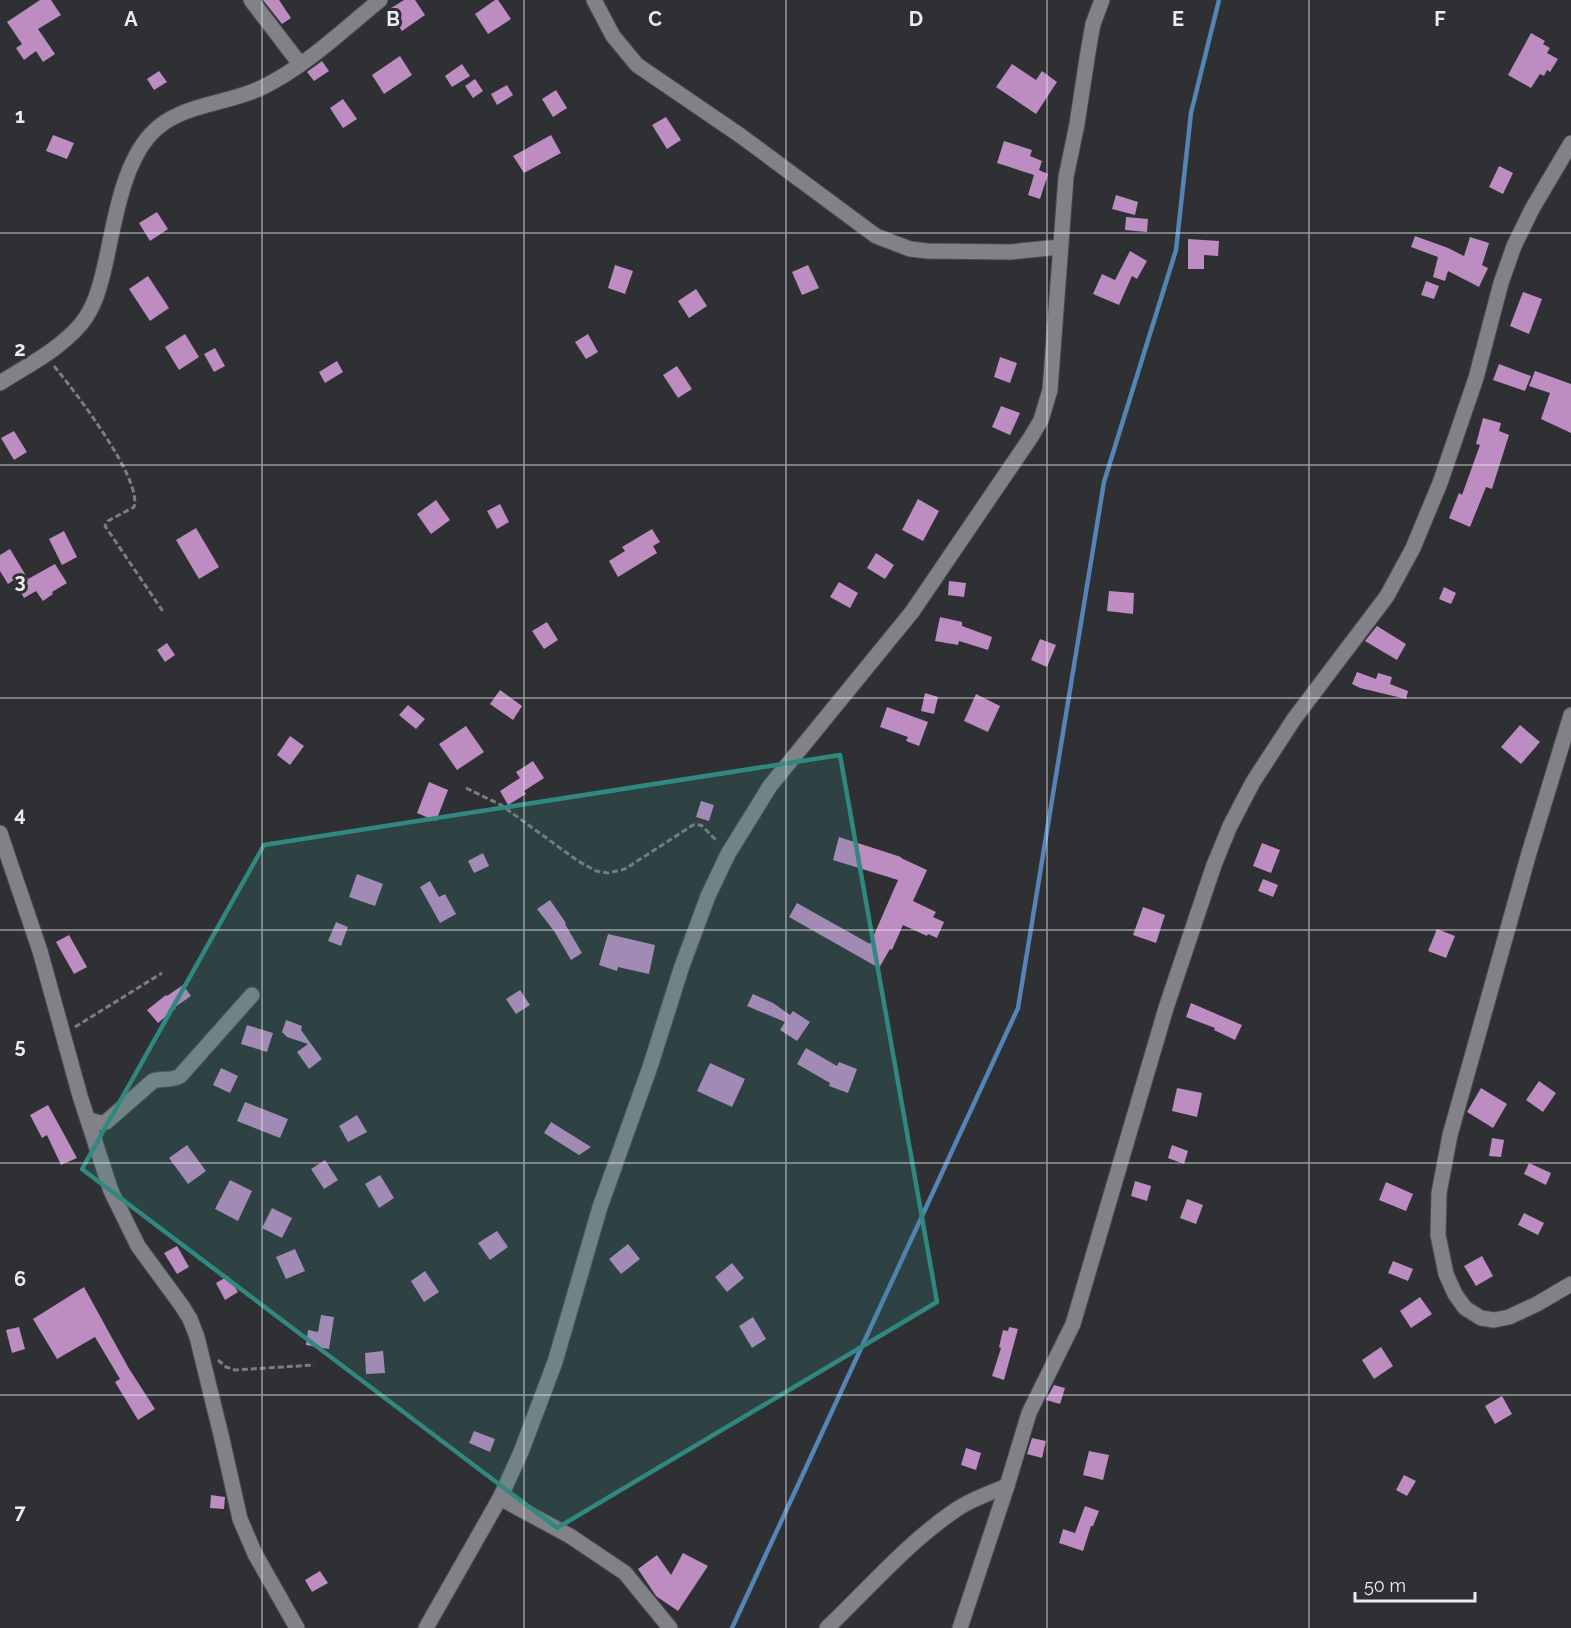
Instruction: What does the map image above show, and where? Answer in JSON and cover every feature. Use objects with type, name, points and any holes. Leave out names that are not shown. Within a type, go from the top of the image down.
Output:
[{"type":"street","points":[[251,0],[300,64]]},
{"type":"street","points":[[0,382],[45,355],[68,337],[82,322],[97,295],[129,171],[140,146],[153,131],[188,111],[262,87],[300,64],[380,0]]},
{"type":"street","points":[[594,0],[613,36],[637,65],[741,136],[876,236],[910,249],[928,251],[1010,252],[1060,247]]},
{"type":"street","points":[[426,1628],[500,1498],[546,1388],[603,1199],[651,1067],[682,966],[708,897],[728,854],[770,786],[912,612],[1041,420],[1050,390],[1066,177],[1093,24],[1102,0]]},
{"type":"street","points":[[960,1628],[1029,1413],[1076,1316],[1166,1008],[1207,883],[1230,826],[1253,782],[1294,719],[1382,603],[1413,548],[1437,492],[1476,378],[1506,266],[1532,209],[1571,143]]},
{"type":"street","points":[[1571,715],[1529,853],[1450,1135],[1439,1193],[1438,1235],[1446,1274],[1455,1294],[1465,1308],[1481,1318],[1494,1320],[1509,1317],[1571,1284]]},
{"type":"street","points":[[0,833],[40,951],[111,1191],[131,1234],[190,1319],[240,1520],[255,1554],[297,1628]]},
{"type":"street","points":[[89,1120],[106,1122],[153,1081],[180,1076],[252,995]]},
{"type":"street","points":[[827,1628],[883,1572],[940,1522],[975,1499],[1007,1486]]},
{"type":"street","points":[[500,1498],[570,1536],[626,1573],[670,1628]]},
{"type":"path","points":[[45,355],[91,414],[130,478],[135,500],[134,507],[108,521],[105,526],[164,613]]},
{"type":"path","points":[[466,788],[501,805],[596,871],[608,873],[625,869],[693,825],[701,825],[710,832],[728,854]]},
{"type":"path","points":[[63,1034],[162,973]]},
{"type":"path","points":[[198,1344],[230,1369],[314,1365]]},
{"type":"highlighted area","points":[[840,755],[937,1302],[557,1528],[82,1169],[264,845]]},
{"type":"building","points":[[40,0],[51,0],[61,15],[38,29],[55,54],[43,62],[36,51],[24,60],[16,48],[22,44],[7,22]]},
{"type":"building","points":[[263,0],[279,0],[291,18],[282,24]]},
{"type":"building","points":[[404,0],[415,0],[425,15],[402,31],[388,10]]},
{"type":"building","points":[[498,0],[511,19],[488,34],[475,14]]},
{"type":"building","points":[[1531,33],[1545,41],[1543,44],[1550,48],[1547,53],[1558,59],[1550,72],[1547,70],[1544,76],[1540,74],[1531,88],[1508,75]]},
{"type":"building","points":[[400,56],[412,75],[384,94],[372,75]]},
{"type":"building","points":[[322,61],[329,71],[314,81],[307,72]]},
{"type":"building","points":[[462,64],[470,76],[452,87],[445,76]]},
{"type":"building","points":[[1012,64],[1036,80],[1042,71],[1057,82],[1036,114],[996,87]]},
{"type":"building","points":[[159,71],[167,82],[154,90],[147,79]]},
{"type":"building","points":[[475,79],[483,91],[473,98],[465,86]]},
{"type":"building","points":[[507,85],[513,95],[497,105],[491,94]]},
{"type":"building","points":[[556,90],[567,108],[553,117],[542,99]]},
{"type":"building","points":[[343,99],[357,119],[343,128],[330,108]]},
{"type":"building","points":[[666,117],[681,140],[667,149],[652,125]]},
{"type":"building","points":[[53,135],[74,143],[67,159],[46,151]]},
{"type":"building","points":[[551,135],[561,153],[524,173],[513,156]]},
{"type":"building","points":[[1004,141],[1032,150],[1030,156],[1042,161],[1039,170],[1048,174],[1040,199],[1028,195],[1034,175],[997,163]]},
{"type":"building","points":[[1499,166],[1513,173],[1503,194],[1489,187]]},
{"type":"building","points":[[1116,195],[1138,202],[1135,215],[1112,209]]},
{"type":"building","points":[[157,212],[168,229],[150,241],[139,223]]},
{"type":"building","points":[[1126,217],[1148,219],[1147,232],[1125,230]]},
{"type":"building","points":[[1415,236],[1464,256],[1470,237],[1489,243],[1482,265],[1488,268],[1479,287],[1448,271],[1445,281],[1433,277],[1438,257],[1411,247]]},
{"type":"building","points":[[1188,239],[1219,241],[1218,256],[1204,255],[1204,269],[1188,269]]},
{"type":"building","points":[[1130,251],[1147,261],[1137,279],[1132,276],[1119,305],[1093,294],[1102,274],[1115,280]]},
{"type":"building","points":[[615,265],[633,271],[625,294],[608,288]]},
{"type":"building","points":[[808,265],[819,288],[802,295],[792,272]]},
{"type":"building","points":[[148,276],[169,308],[150,321],[129,289]]},
{"type":"building","points":[[1426,281],[1439,286],[1434,299],[1421,295]]},
{"type":"building","points":[[696,289],[707,306],[689,318],[678,301]]},
{"type":"building","points":[[1523,292],[1542,299],[1529,334],[1510,326]]},
{"type":"building","points":[[185,334],[199,357],[179,370],[165,347]]},
{"type":"building","points":[[588,334],[598,352],[586,359],[575,342]]},
{"type":"building","points":[[215,348],[225,366],[214,372],[204,354]]},
{"type":"building","points":[[1000,357],[1017,363],[1010,383],[994,377]]},
{"type":"building","points":[[337,361],[343,372],[325,383],[319,372]]},
{"type":"building","points":[[1499,364],[1531,376],[1525,391],[1493,380]]},
{"type":"building","points":[[677,366],[692,389],[678,398],[663,375]]},
{"type":"building","points":[[1535,371],[1571,384],[1571,433],[1541,419],[1550,393],[1529,386]]},
{"type":"building","points":[[1001,406],[1020,413],[1010,435],[992,427]]},
{"type":"building","points":[[1483,418],[1501,423],[1499,431],[1509,435],[1492,489],[1486,487],[1470,527],[1449,518],[1459,493],[1462,495],[1480,445],[1476,444]]},
{"type":"building","points":[[14,431],[27,452],[14,460],[1,438]]},
{"type":"building","points":[[918,499],[939,511],[923,541],[902,530]]},
{"type":"building","points":[[436,500],[450,520],[431,534],[417,514]]},
{"type":"building","points":[[500,504],[509,522],[497,529],[487,511]]},
{"type":"building","points":[[196,528],[219,567],[199,579],[176,540]]},
{"type":"building","points":[[652,529],[660,542],[653,546],[657,553],[618,577],[609,561],[625,551],[622,547]]},
{"type":"building","points":[[64,531],[77,557],[62,565],[49,539]]},
{"type":"building","points":[[10,549],[28,579],[55,564],[67,583],[43,601],[36,591],[24,598],[14,580],[8,584],[0,571],[0,555]]},
{"type":"building","points":[[876,553],[894,565],[885,579],[867,568]]},
{"type":"building","points":[[949,581],[966,583],[964,597],[948,595]]},
{"type":"building","points":[[839,582],[858,593],[850,608],[830,597]]},
{"type":"building","points":[[1444,587],[1456,593],[1451,604],[1439,599]]},
{"type":"building","points":[[1109,591],[1134,593],[1133,614],[1107,611]]},
{"type":"building","points":[[940,617],[962,622],[962,626],[992,637],[988,650],[959,641],[958,645],[935,641]]},
{"type":"building","points":[[547,622],[558,640],[544,649],[532,631]]},
{"type":"building","points":[[1377,626],[1406,644],[1397,660],[1365,641]]},
{"type":"building","points":[[1040,639],[1056,645],[1047,667],[1031,660]]},
{"type":"building","points":[[167,643],[175,655],[165,662],[157,650]]},
{"type":"building","points":[[1357,672],[1376,679],[1378,673],[1392,677],[1390,684],[1408,691],[1406,699],[1352,684]]},
{"type":"building","points":[[500,690],[522,706],[513,720],[490,704]]},
{"type":"building","points":[[925,693],[938,697],[934,714],[921,711]]},
{"type":"building","points":[[976,694],[1000,706],[988,732],[964,721]]},
{"type":"building","points":[[408,705],[425,719],[416,729],[399,715]]},
{"type":"building","points":[[887,707],[928,722],[919,746],[906,741],[908,737],[880,727]]},
{"type":"building","points":[[1520,725],[1540,742],[1521,764],[1501,747]]},
{"type":"building","points":[[466,726],[484,752],[457,770],[439,744]]},
{"type":"building","points":[[290,736],[304,746],[290,765],[277,755]]},
{"type":"building","points":[[533,761],[544,778],[524,791],[526,794],[508,805],[500,791],[520,778],[516,772]]},
{"type":"building","points":[[429,782],[448,790],[436,821],[417,813]]},
{"type":"building","points":[[701,801],[714,805],[709,821],[696,817]]},
{"type":"building","points":[[839,837],[901,857],[927,870],[913,901],[936,912],[933,917],[944,922],[937,938],[903,925],[892,950],[890,949],[879,968],[789,917],[797,903],[870,944],[898,880],[833,860]]},
{"type":"building","points":[[1262,843],[1280,850],[1271,873],[1253,866]]},
{"type":"building","points":[[483,853],[489,866],[474,873],[468,861]]},
{"type":"building","points":[[357,874],[383,884],[375,906],[349,897]]},
{"type":"building","points":[[1263,879],[1278,885],[1273,897],[1258,891]]},
{"type":"building","points":[[430,881],[439,897],[445,894],[456,914],[440,923],[420,887]]},
{"type":"building","points":[[550,900],[566,923],[582,953],[571,960],[554,931],[537,909]]},
{"type":"building","points":[[1143,907],[1165,915],[1156,943],[1133,935]]},
{"type":"building","points":[[336,922],[348,927],[341,946],[328,941]]},
{"type":"building","points":[[1437,929],[1455,936],[1446,958],[1428,951]]},
{"type":"building","points":[[608,934],[655,945],[649,974],[618,967],[617,971],[599,965]]},
{"type":"building","points":[[69,935],[87,967],[74,974],[56,942]]},
{"type":"building","points":[[183,985],[191,996],[158,1023],[147,1010]]},
{"type":"building","points":[[520,990],[530,1005],[516,1014],[506,999]]},
{"type":"building","points":[[753,994],[773,1003],[790,1015],[793,1011],[810,1022],[797,1041],[780,1030],[785,1022],[747,1006]]},
{"type":"building","points":[[1191,1003],[1242,1025],[1235,1040],[1214,1030],[1215,1028],[1186,1017]]},
{"type":"building","points":[[286,1020],[302,1026],[301,1030],[322,1059],[309,1069],[297,1052],[308,1044],[287,1037],[282,1032]]},
{"type":"building","points":[[247,1025],[273,1033],[267,1052],[241,1044]]},
{"type":"building","points":[[806,1048],[837,1066],[839,1062],[857,1069],[848,1093],[829,1086],[830,1083],[797,1064]]},
{"type":"building","points":[[710,1063],[745,1079],[732,1107],[697,1091]]},
{"type":"building","points":[[221,1068],[238,1076],[230,1093],[213,1085]]},
{"type":"building","points":[[1539,1081],[1556,1093],[1543,1112],[1526,1100]]},
{"type":"building","points":[[1177,1088],[1202,1093],[1197,1117],[1172,1111]]},
{"type":"building","points":[[1481,1088],[1507,1104],[1493,1128],[1467,1112]]},
{"type":"building","points":[[245,1102],[288,1119],[280,1138],[237,1121]]},
{"type":"building","points":[[48,1105],[77,1158],[61,1165],[47,1135],[42,1138],[30,1115]]},
{"type":"building","points":[[357,1115],[367,1132],[348,1142],[339,1126]]},
{"type":"building","points":[[551,1122],[591,1147],[579,1155],[544,1133]]},
{"type":"building","points":[[1492,1138],[1504,1140],[1501,1157],[1489,1156]]},
{"type":"building","points":[[187,1145],[206,1171],[188,1184],[169,1158]]},
{"type":"building","points":[[1172,1145],[1188,1151],[1184,1164],[1168,1158]]},
{"type":"building","points":[[325,1160],[338,1180],[324,1189],[311,1169]]},
{"type":"building","points":[[1529,1163],[1551,1173],[1546,1185],[1524,1174]]},
{"type":"building","points":[[380,1175],[394,1198],[379,1208],[365,1184]]},
{"type":"building","points":[[230,1180],[252,1191],[238,1221],[215,1209]]},
{"type":"building","points":[[1135,1181],[1151,1186],[1147,1201],[1131,1196]]},
{"type":"building","points":[[1386,1182],[1413,1194],[1406,1211],[1379,1200]]},
{"type":"building","points":[[1187,1199],[1203,1205],[1196,1224],[1180,1218]]},
{"type":"building","points":[[272,1208],[292,1218],[282,1238],[262,1228]]},
{"type":"building","points":[[1524,1213],[1544,1223],[1538,1235],[1518,1225]]},
{"type":"building","points":[[497,1231],[508,1247],[490,1260],[478,1243]]},
{"type":"building","points":[[628,1244],[640,1259],[621,1274],[609,1259]]},
{"type":"building","points":[[177,1246],[189,1267],[177,1274],[164,1253]]},
{"type":"building","points":[[295,1249],[305,1271],[286,1279],[276,1257]]},
{"type":"building","points":[[1482,1256],[1493,1276],[1476,1286],[1464,1266]]},
{"type":"building","points":[[1393,1261],[1413,1269],[1408,1281],[1388,1273]]},
{"type":"building","points":[[732,1263],[744,1278],[727,1292],[715,1277]]},
{"type":"building","points":[[425,1271],[439,1292],[424,1302],[411,1281]]},
{"type":"building","points":[[228,1276],[238,1292],[225,1300],[216,1283]]},
{"type":"building","points":[[84,1287],[128,1367],[155,1409],[138,1420],[115,1382],[120,1379],[95,1337],[57,1359],[33,1319]]},
{"type":"building","points":[[1420,1297],[1432,1314],[1411,1328],[1400,1311]]},
{"type":"building","points":[[321,1315],[334,1317],[329,1349],[306,1345],[308,1330],[318,1332]]},
{"type":"building","points":[[753,1317],[766,1339],[752,1348],[739,1326]]},
{"type":"building","points":[[19,1327],[25,1349],[12,1353],[6,1330]]},
{"type":"building","points":[[1009,1327],[1018,1329],[1004,1380],[992,1376],[1001,1348],[999,1347],[1003,1330],[1008,1331]]},
{"type":"building","points":[[1381,1347],[1393,1366],[1374,1379],[1362,1360]]},
{"type":"building","points":[[383,1351],[385,1373],[366,1374],[365,1353]]},
{"type":"building","points":[[1054,1385],[1065,1388],[1060,1404],[1046,1400]]},
{"type":"building","points":[[1502,1396],[1512,1414],[1495,1424],[1485,1406]]},
{"type":"building","points":[[474,1431],[495,1439],[490,1452],[469,1443]]},
{"type":"building","points":[[1032,1438],[1046,1441],[1042,1458],[1027,1454]]},
{"type":"building","points":[[966,1448],[981,1453],[976,1470],[961,1465]]},
{"type":"building","points":[[1089,1451],[1109,1455],[1103,1480],[1083,1475]]},
{"type":"building","points":[[1404,1475],[1416,1481],[1407,1496],[1396,1490]]},
{"type":"building","points":[[211,1495],[225,1497],[224,1509],[210,1508]]},
{"type":"building","points":[[1085,1506],[1099,1511],[1091,1526],[1083,1551],[1059,1543],[1063,1529],[1075,1533]]},
{"type":"building","points":[[683,1553],[708,1566],[678,1611],[656,1596],[638,1569],[657,1555],[671,1575]]},
{"type":"building","points":[[320,1571],[328,1583],[312,1592],[305,1580]]},
{"type":"waterway","points":[[732,1628],[1018,1008],[1104,482],[1176,250],[1191,113],[1219,0]]}]
